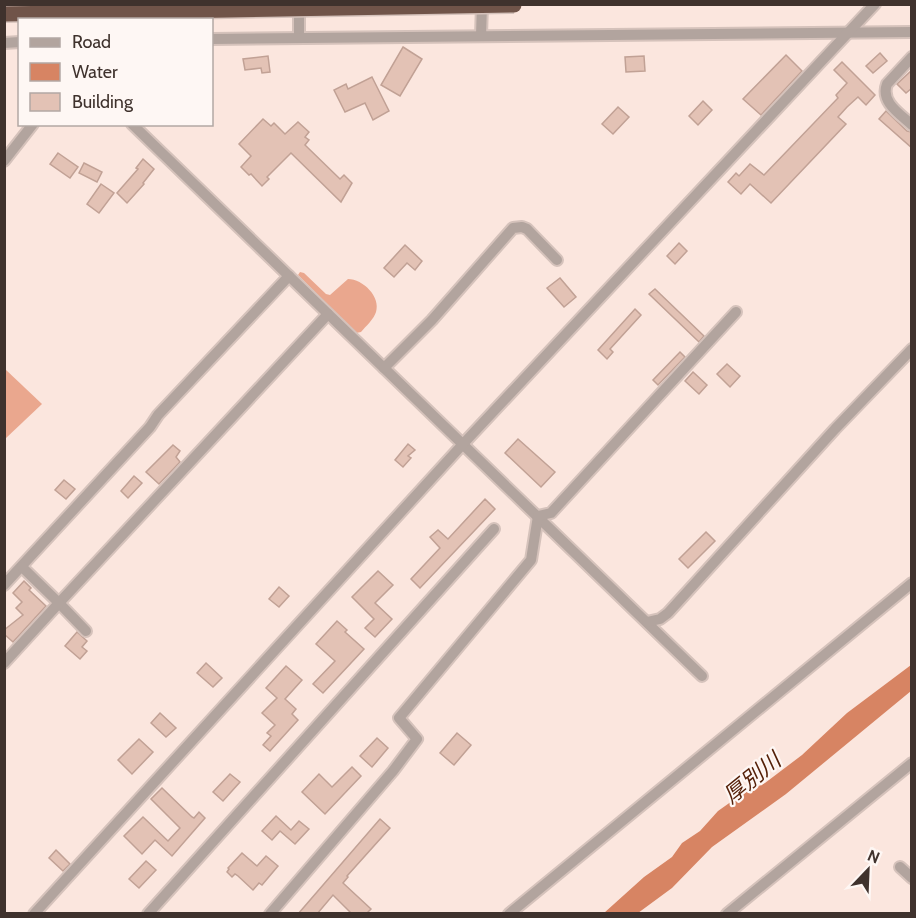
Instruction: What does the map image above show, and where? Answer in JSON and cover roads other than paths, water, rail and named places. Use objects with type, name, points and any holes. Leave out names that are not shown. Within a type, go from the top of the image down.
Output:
[{"type":"highway","points":[[4,14],[514,4]]},
{"type":"street","points":[[116,18],[126,4]]},
{"type":"street","points":[[299,4],[299,38]]},
{"type":"street","points":[[481,36],[482,4]]},
{"type":"street","points":[[34,914],[463,444],[875,4]]},
{"type":"street","points":[[213,39],[912,32]]},
{"type":"street","points":[[912,57],[885,89],[889,104],[912,124]]},
{"type":"street","points":[[4,161],[31,126]]},
{"type":"street","points":[[134,126],[702,676]]},
{"type":"street","points":[[384,368],[432,320],[513,228],[522,226],[527,229],[557,260]]},
{"type":"street","points":[[4,585],[150,427],[158,415],[289,276]]},
{"type":"street","points":[[538,516],[551,513],[736,312]]},
{"type":"street","points":[[4,663],[328,314]]},
{"type":"street","points":[[647,622],[660,619],[668,613],[835,429],[912,349]]},
{"type":"street","points":[[270,914],[393,771],[417,739],[399,718],[531,560],[538,516]]},
{"type":"street","points":[[148,914],[494,529]]},
{"type":"street","points":[[22,567],[86,631]]},
{"type":"street","points":[[509,914],[912,583]]},
{"type":"street","points":[[727,914],[912,763]]},
{"type":"street","points":[[900,867],[912,878]]},
{"type":"water","points":[[911,665],[911,691],[786,794],[712,847],[672,888],[638,913],[604,913],[644,877],[672,857],[682,843],[700,831],[718,811],[742,794],[765,783],[802,755],[847,713]]},
{"type":"water label","name":"厚別川","points":[[752,778]]}]
